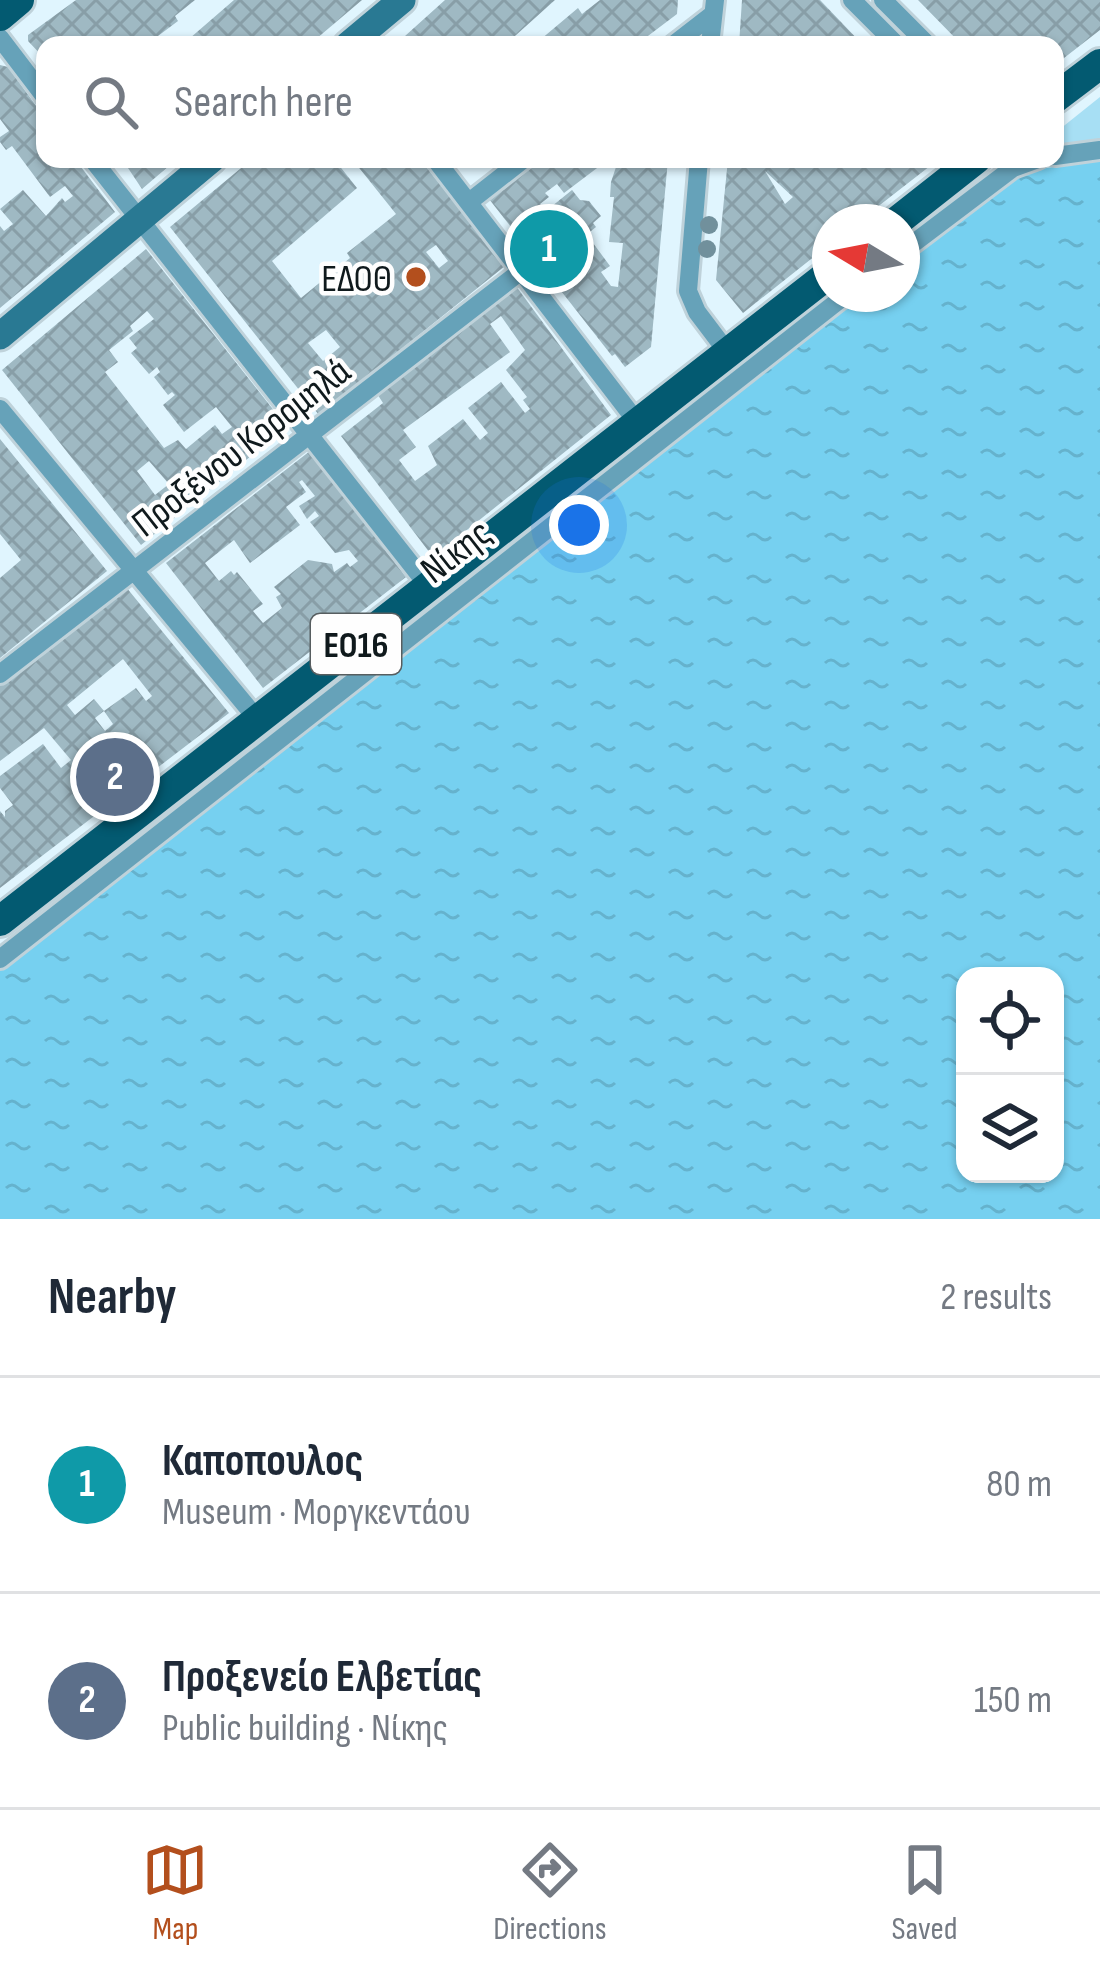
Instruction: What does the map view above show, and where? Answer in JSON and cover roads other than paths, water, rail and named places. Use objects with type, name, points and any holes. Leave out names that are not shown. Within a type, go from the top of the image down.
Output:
[{"type":"main road","points":[[0,16],[19,0]]},
{"type":"main road","points":[[359,36],[402,0]]},
{"type":"main road","points":[[1064,91],[1100,64]]},
{"type":"main road","points":[[0,336],[201,168]]},
{"type":"main road","points":[[919,204],[965,168]]},
{"type":"main road","name":"Νίκης","points":[[0,921],[812,287]]},
{"type":"street","points":[[852,0],[888,36]]},
{"type":"street","points":[[883,0],[919,36]]},
{"type":"street","points":[[683,36],[714,7]]},
{"type":"street","points":[[0,38],[36,85]]},
{"type":"street","points":[[1064,155],[1100,150]]},
{"type":"street","points":[[99,168],[429,587]]},
{"type":"street","points":[[442,168],[638,422]]},
{"type":"street","points":[[469,202],[512,168]]},
{"type":"street","points":[[698,168],[688,291],[697,312],[728,353]]},
{"type":"street","points":[[920,238],[1013,168]]},
{"type":"street","name":"Προξένου Κορομηλά","points":[[0,674],[520,272]]},
{"type":"street","name":"Νίκης","points":[[0,959],[824,312]]},
{"type":"street","points":[[0,410],[258,721]]},
{"type":"water","points":[[1100,160],[1100,1219],[0,1219],[0,968],[840,312],[920,312],[920,249],[1027,171]]},
{"type":"place","name":"Καποπουλος","points":[[549,249]]},
{"type":"place","name":"ΕΔΟΘ","points":[[416,277]]},
{"type":"place","name":"Προξενείο Ελβετίας","points":[[115,777]]}]
